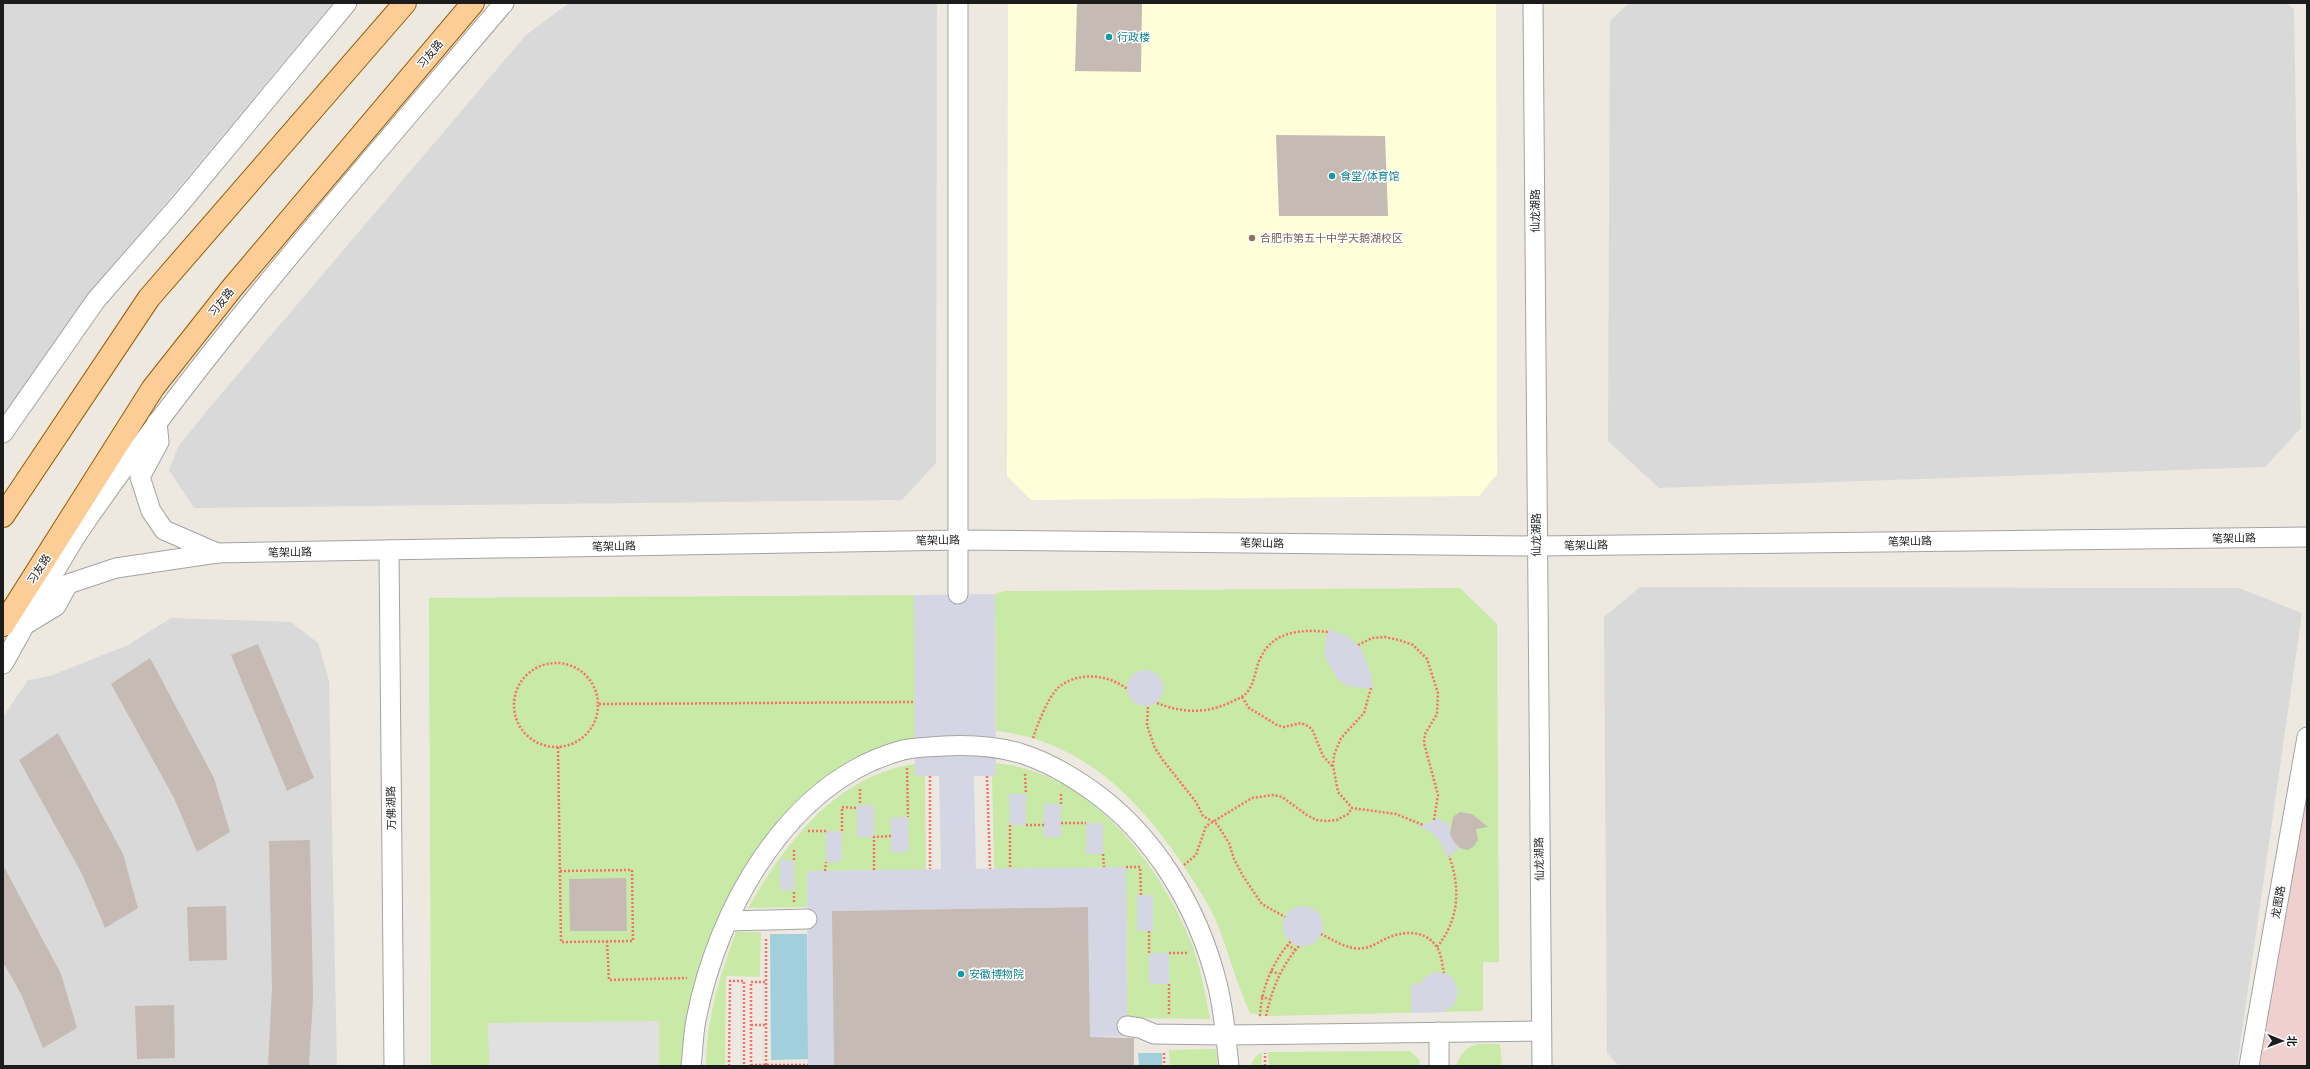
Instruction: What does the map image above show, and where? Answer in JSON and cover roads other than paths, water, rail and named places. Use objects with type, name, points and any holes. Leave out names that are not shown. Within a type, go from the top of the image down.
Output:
[{"type":"main road","points":[[385,27],[395,3]]},
{"type":"main road","points":[[3,516],[149,298],[405,3]]},
{"type":"main road","name":"习友路","points":[[3,625],[153,388],[232,288],[472,6]]},
{"type":"street","points":[[3,433],[96,300],[185,198],[346,3]]},
{"type":"street","points":[[3,664],[79,533],[157,423],[216,344],[504,3]]},
{"type":"street","points":[[958,3],[958,594]]},
{"type":"street","name":"仙龙湖路","points":[[1533,3],[1536,546],[1542,1066]]},
{"type":"street","points":[[153,388],[159,442],[140,477],[150,511],[164,530],[217,553]]},
{"type":"street","name":"笔架山路","points":[[3,638],[56,606],[68,584],[116,568],[217,553],[959,540],[1536,546],[2307,537]]},
{"type":"street","name":"万佛湖路","points":[[389,550],[394,1066]]},
{"type":"street","name":"龙图路","points":[[2249,1066],[2307,737]]},
{"type":"street","points":[[691,1066],[696,1021],[707,977],[728,921],[754,869],[790,822],[824,791],[853,771],[902,750],[960,746],[1006,748],[1029,755],[1067,773],[1110,804],[1138,832],[1170,873],[1197,926],[1218,984],[1229,1066]]},
{"type":"street","points":[[728,921],[807,919]]},
{"type":"street","points":[[1127,1026],[1140,1028],[1154,1034],[1226,1035],[1266,1025],[1439,1032],[1541,1031]]},
{"type":"street","points":[[1439,1032],[1439,1066]]},
{"type":"water","points":[[770,934],[807,934],[808,1059],[771,1060]]},
{"type":"water","points":[[1138,1053],[1162,1053],[1162,1066],[1139,1066]]},
{"type":"place","name":"行政楼","points":[[1109,37]]},
{"type":"place","name":"食堂/体育馆","points":[[1332,176]]},
{"type":"place","name":"合肥市第五十中学天鹅湖校区","points":[[1252,238]]},
{"type":"place","name":"安徽博物院","points":[[961,974]]}]
